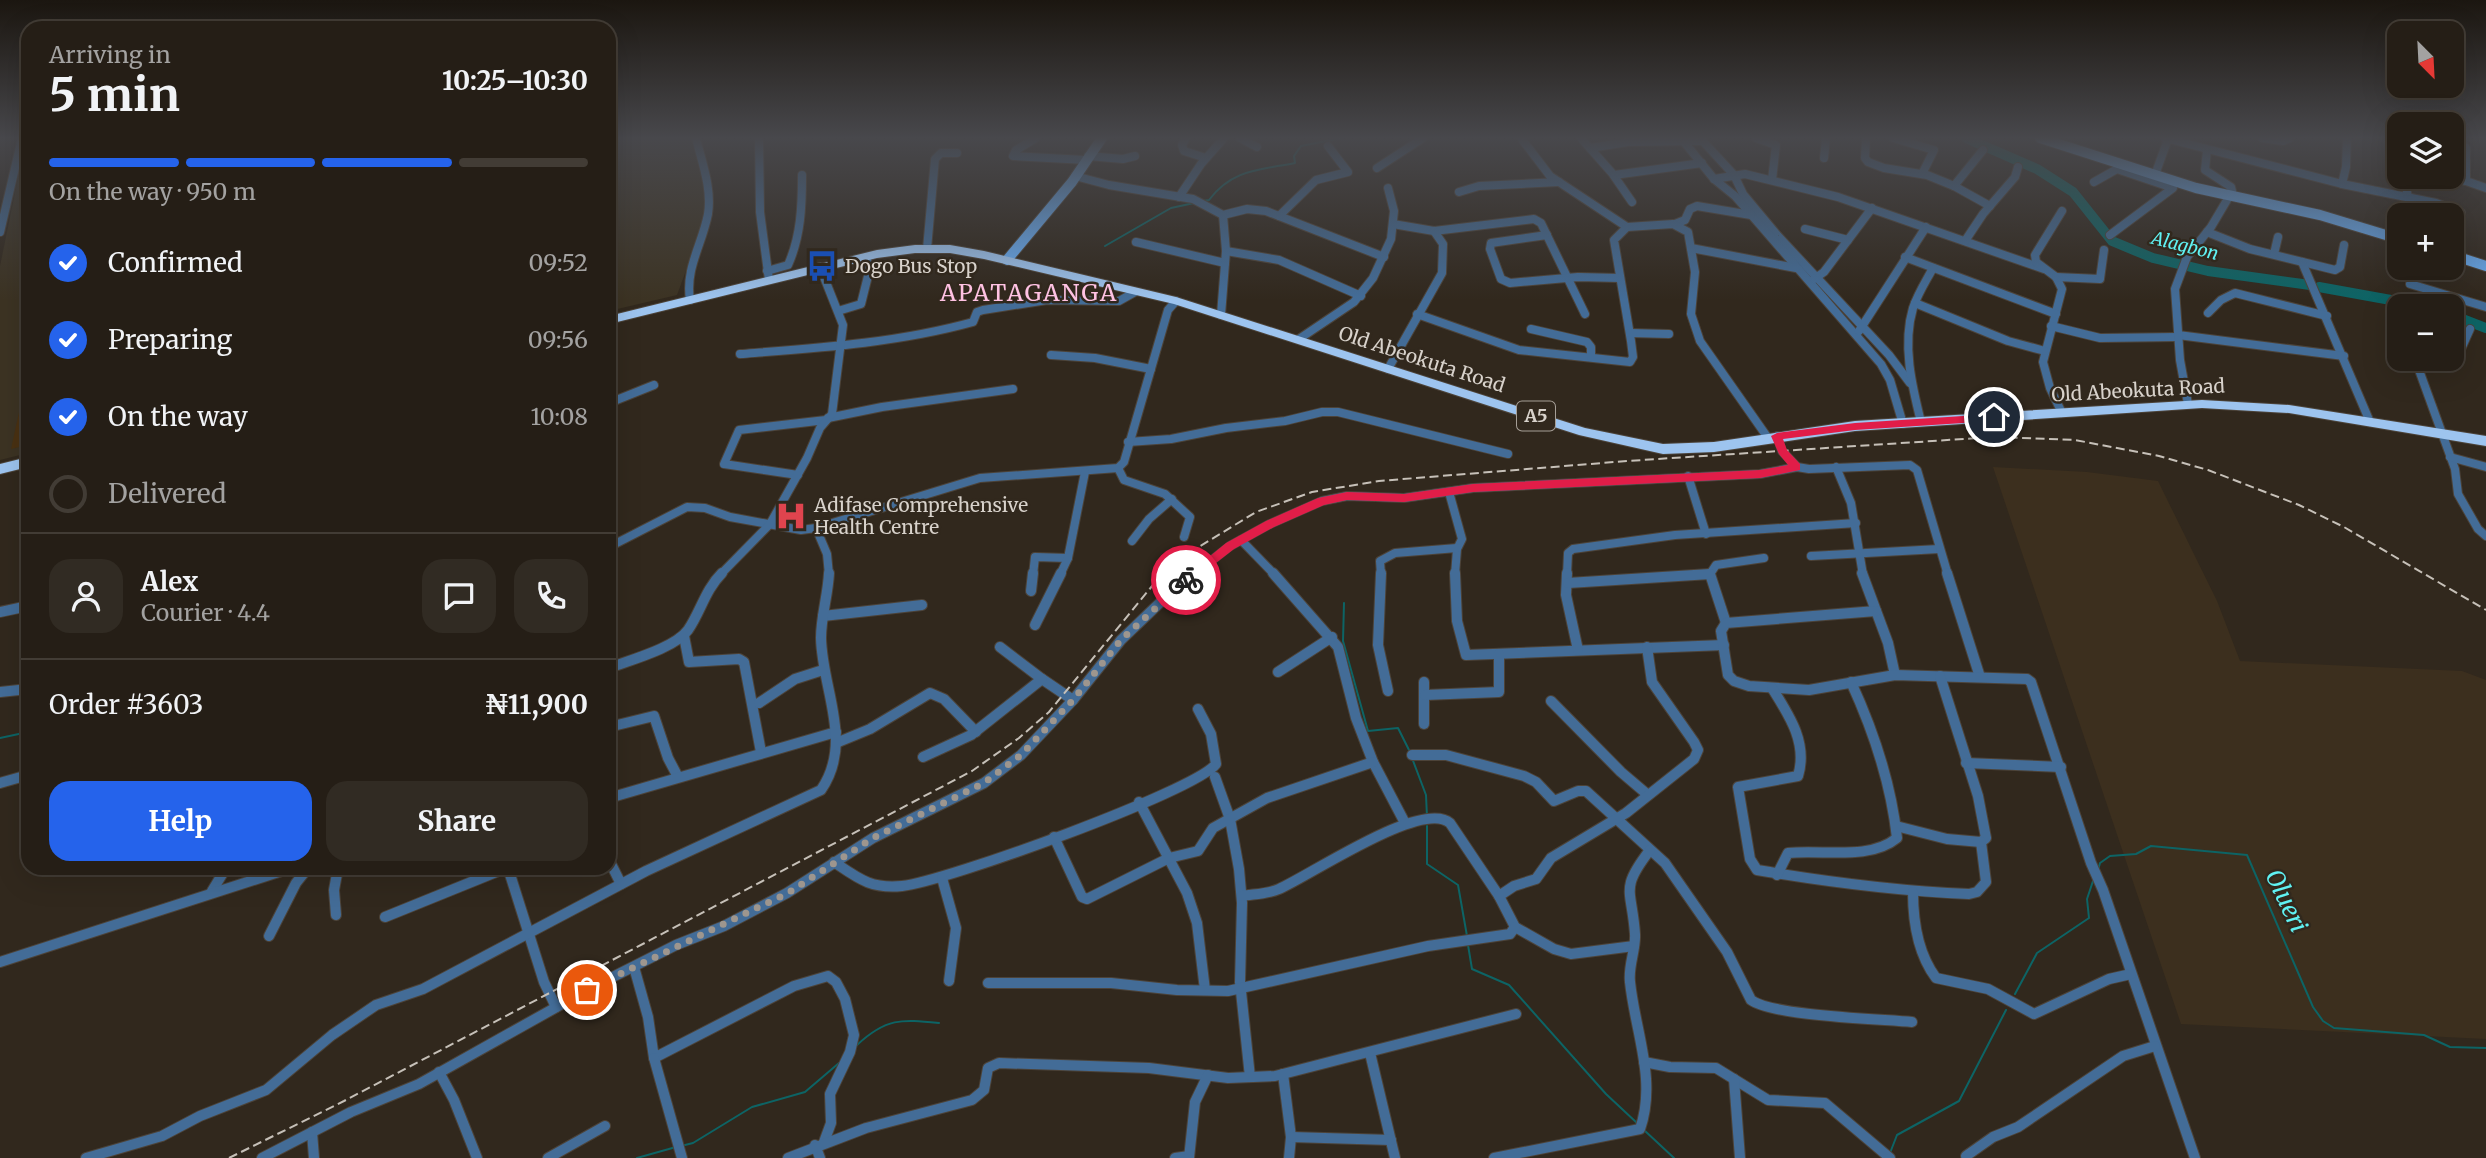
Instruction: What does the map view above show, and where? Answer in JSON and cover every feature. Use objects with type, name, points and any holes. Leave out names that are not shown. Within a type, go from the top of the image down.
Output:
[{"type":"highway","name":"Old Abeokuta Road","points":[[616,318],[690,300],[768,276],[867,257],[927,249],[950,249],[1176,301],[1584,432],[1663,449],[1686,449],[1832,428],[2188,404],[2257,406],[2486,440]]},
{"type":"highway","points":[[0,469],[21,464]]},
{"type":"main road","points":[[1005,260],[1061,192]]},
{"type":"main road","points":[[2224,192],[2231,193]]},
{"type":"main road","points":[[2228,192],[2387,234]]},
{"type":"main road","points":[[2464,256],[2486,261]]},
{"type":"main road","points":[[2464,258],[2486,266]]},
{"type":"street","points":[[0,232],[9,192]]},
{"type":"street","points":[[690,300],[686,276],[702,237],[709,192]]},
{"type":"street","points":[[760,192],[768,276],[788,265],[791,259],[801,220],[802,192]]},
{"type":"street","points":[[927,249],[932,192]]},
{"type":"street","points":[[1155,192],[1197,200],[1223,215],[1256,209],[1384,257]]},
{"type":"street","points":[[1180,197],[1183,192]]},
{"type":"street","points":[[1279,216],[1304,192]]},
{"type":"street","points":[[1299,339],[1361,296],[1384,257],[1391,239],[1394,211],[1389,192]]},
{"type":"street","points":[[1574,192],[1627,228]]},
{"type":"street","points":[[1625,192],[1632,202]]},
{"type":"street","points":[[1734,192],[1818,277],[1889,355],[1910,383]]},
{"type":"street","points":[[1738,192],[1751,215],[1886,371],[1903,424]]},
{"type":"street","points":[[1815,192],[1926,226],[2044,269]]},
{"type":"street","points":[[1965,192],[1990,206]]},
{"type":"street","points":[[1965,241],[2002,192]]},
{"type":"street","points":[[2110,235],[2166,192]]},
{"type":"street","points":[[2382,192],[2436,203]]},
{"type":"street","points":[[2406,192],[2407,197]]},
{"type":"street","points":[[2188,404],[2178,336],[2175,289],[2184,266],[2231,193]]},
{"type":"street","points":[[1417,314],[1519,349],[1630,362],[1633,356],[1630,333],[1614,240],[1627,228],[1644,224],[1682,223],[1690,209],[1697,206],[1751,215]]},
{"type":"street","points":[[1807,282],[1818,277],[1872,208]]},
{"type":"street","points":[[2062,211],[2035,255],[2036,262],[2056,277],[2062,289],[2045,352],[2046,373],[2062,412]]},
{"type":"street","points":[[1221,315],[1226,251],[1223,215]]},
{"type":"street","points":[[1393,224],[1434,231],[1531,218],[1541,223],[1585,314]]},
{"type":"street","points":[[1672,224],[1688,232],[1695,288],[1691,314],[1700,341],[1782,452],[1797,467]]},
{"type":"street","points":[[1856,336],[1926,226]]},
{"type":"street","points":[[1805,229],[1848,240]]},
{"type":"street","points":[[1388,369],[1442,272],[1443,244],[1434,231]]},
{"type":"street","points":[[2207,232],[2244,247],[2339,269],[2344,245]]},
{"type":"street","points":[[1548,236],[1491,243],[1490,249],[1502,279],[1510,283],[1568,278],[1620,278]]},
{"type":"street","points":[[2274,254],[2278,237]]},
{"type":"street","points":[[1136,242],[1225,263]]},
{"type":"street","points":[[1691,248],[1796,268]]},
{"type":"street","points":[[2056,277],[2100,279],[2104,250]]},
{"type":"street","points":[[1226,251],[1249,251],[1280,261],[1361,296]]},
{"type":"street","points":[[838,311],[861,304],[868,276],[867,257]]},
{"type":"street","points":[[1905,257],[2056,314]]},
{"type":"street","points":[[2302,262],[2370,422]]},
{"type":"street","points":[[616,665],[658,650],[684,636],[711,584],[770,524],[835,405],[835,375],[843,325],[820,267]]},
{"type":"street","points":[[1921,422],[1910,383],[1911,318],[1915,303],[1933,268]]},
{"type":"street","points":[[2410,284],[2486,307]]},
{"type":"street","points":[[740,354],[821,348],[942,331],[973,322],[977,312],[1006,306],[1054,300],[1119,301],[1135,292]]},
{"type":"street","points":[[2208,313],[2221,300],[2235,293],[2327,316]]},
{"type":"street","points":[[616,543],[687,507],[705,508],[730,517],[801,530],[817,528],[980,478],[1118,468],[1124,462],[1167,310],[1176,301]]},
{"type":"street","points":[[1915,303],[2008,341],[2045,352]]},
{"type":"street","points":[[2051,326],[2099,338],[2178,336],[2344,356]]},
{"type":"street","points":[[2464,341],[2470,329]]},
{"type":"street","points":[[1531,330],[1587,342],[1591,347],[1591,357]]},
{"type":"street","points":[[1630,333],[1669,334]]},
{"type":"street","points":[[1051,355],[1095,358],[1150,369]]},
{"type":"street","points":[[2418,371],[2455,469],[2460,499],[2478,529],[2486,536]]},
{"type":"street","points":[[616,400],[654,385]]},
{"type":"street","points":[[798,475],[724,464],[738,430],[827,419],[882,407],[1013,389]]},
{"type":"street","points":[[1128,442],[1171,439],[1227,428],[1285,421],[1322,412],[1338,412],[1508,454]]},
{"type":"street","points":[[2450,457],[2486,467]]},
{"type":"street","points":[[262,1158],[351,1112],[419,1084],[556,1007],[788,893],[834,862],[904,822],[984,783],[1021,755],[1073,700],[1121,640],[1159,603],[1208,562],[1270,524],[1322,501],[1347,496],[1404,498],[1449,492],[1688,476],[1760,474],[1797,467],[1910,465],[1917,470],[1970,652],[1980,677]]},
{"type":"street","points":[[1836,467],[1851,503],[1863,578],[1895,675]]},
{"type":"street","points":[[1118,468],[1128,482],[1145,486],[1172,499],[1190,517],[1184,537]]},
{"type":"street","points":[[1035,625],[1068,558],[1085,472]]},
{"type":"street","points":[[1688,476],[1706,534]]},
{"type":"street","points":[[1449,492],[1462,539],[1457,548],[1458,618],[1462,652],[1466,655],[1724,645]]},
{"type":"street","points":[[1132,541],[1149,519],[1172,499]]},
{"type":"street","points":[[1578,650],[1566,595],[1568,553],[1573,549],[1675,535],[1856,523]]},
{"type":"street","points":[[86,1158],[162,1136],[200,1116],[266,1090],[332,1035],[376,1005],[430,986],[621,884],[821,789],[831,774],[836,738],[832,700],[823,670],[822,616],[829,570],[828,555],[817,528]]},
{"type":"street","points":[[1241,540],[1301,602],[1338,647],[1356,718],[1373,762],[1405,823]]},
{"type":"street","points":[[1388,691],[1378,645],[1382,593],[1381,561],[1395,553],[1457,548]]},
{"type":"street","points":[[1811,556],[1939,548]]},
{"type":"street","points":[[1031,590],[1035,557],[1068,558]]},
{"type":"street","points":[[1710,574],[1716,565],[1764,558]]},
{"type":"street","points":[[1568,583],[1710,574]]},
{"type":"street","points":[[1710,574],[1726,623]]},
{"type":"street","points":[[822,616],[922,605]]},
{"type":"street","points":[[0,612],[21,608]]},
{"type":"street","points":[[1726,623],[1876,611]]},
{"type":"street","points":[[1726,623],[1721,631],[1726,668],[1731,678],[1741,684],[1809,690],[1895,675],[2027,679],[2031,682],[2091,863],[2103,890],[2195,1158]]},
{"type":"street","points":[[684,636],[689,662],[735,659],[744,662],[761,752]]},
{"type":"street","points":[[1278,672],[1332,637]]},
{"type":"street","points":[[1000,647],[1073,700]]},
{"type":"street","points":[[1499,896],[1514,886],[1536,879],[1551,858],[1615,820],[1694,759],[1698,750],[1652,682],[1647,647]]},
{"type":"street","points":[[1425,695],[1499,692],[1499,654]]},
{"type":"street","points":[[759,703],[795,679],[823,670]]},
{"type":"street","points":[[1896,826],[1947,839],[1981,842],[1986,838],[1979,796],[1966,763],[1940,676]]},
{"type":"street","points":[[923,757],[944,751],[976,732],[1042,679]]},
{"type":"street","points":[[1424,682],[1424,724]]},
{"type":"street","points":[[1777,875],[1788,853],[1831,849],[1867,850],[1887,846],[1896,838],[1896,826],[1883,768],[1851,682]]},
{"type":"street","points":[[1772,688],[1798,734],[1801,768],[1798,776],[1743,783],[1738,787],[1750,859],[1757,870],[1777,875],[1913,892],[1969,894],[1982,889],[1987,874],[1981,842]]},
{"type":"street","points":[[0,692],[21,690]]},
{"type":"street","points":[[616,796],[761,752],[870,729],[930,693],[944,699],[976,732]]},
{"type":"street","points":[[1551,701],[1620,772],[1648,795]]},
{"type":"street","points":[[834,862],[868,886],[902,886],[942,878],[1139,802],[1214,769],[1216,764],[1211,734],[1198,709]]},
{"type":"street","points":[[616,725],[654,716],[668,758],[678,778]]},
{"type":"street","points":[[1412,755],[1446,755],[1524,776],[1536,782],[1554,801],[1578,791],[1586,791],[1665,863],[1697,912],[1719,939],[1751,1000],[1758,1005],[1780,1010],[1912,1022]]},
{"type":"street","points":[[1054,837],[1082,897],[1087,899],[1169,858],[1198,851],[1210,830],[1228,818],[1290,789],[1373,762]]},
{"type":"street","points":[[1966,763],[2061,767]]},
{"type":"street","points":[[0,783],[21,777]]},
{"type":"street","points":[[1215,777],[1240,871],[1240,989],[1250,1077]]},
{"type":"street","points":[[1139,802],[1187,893],[1197,923],[1205,990]]},
{"type":"street","points":[[1242,896],[1276,891],[1405,823],[1432,817],[1444,818],[1499,896],[1515,927],[1536,941],[1571,954],[1634,946]]},
{"type":"street","points":[[1494,1158],[1640,1129],[1645,1119],[1644,1062],[1628,963],[1634,946],[1630,878],[1650,850]]},
{"type":"street","points":[[616,874],[621,884]]},
{"type":"street","points":[[212,891],[222,875]]},
{"type":"street","points":[[0,962],[266,875]]},
{"type":"street","points":[[269,936],[303,875]]},
{"type":"street","points":[[336,915],[334,890],[337,875]]},
{"type":"street","points":[[385,918],[490,875]]},
{"type":"street","points":[[509,875],[544,982],[556,1007]]},
{"type":"street","points":[[942,878],[956,928],[949,981]]},
{"type":"street","points":[[1913,892],[1913,923],[1930,970],[1936,978],[1988,989],[2034,1014],[2109,979],[2130,974]]},
{"type":"street","points":[[988,983],[1240,989],[1428,946],[1510,934],[1515,927]]},
{"type":"street","points":[[634,967],[648,1017],[654,1058],[679,1149]]},
{"type":"street","points":[[654,1058],[794,986],[828,976],[836,982],[845,999],[854,1035],[841,1074],[830,1094],[831,1123],[820,1144],[820,1158]]},
{"type":"street","points":[[788,1158],[901,1116],[980,1096],[984,1090],[988,1068],[999,1063],[1149,1068],[1228,1078],[1283,1074],[1370,1054],[1444,1031],[1516,1014]]},
{"type":"street","points":[[1966,1156],[1993,1137],[2018,1127],[2123,1056],[2155,1046]]},
{"type":"street","points":[[1370,1054],[1395,1158]]},
{"type":"street","points":[[1644,1062],[1670,1067],[1716,1068],[1768,1100],[1825,1103],[1888,1155]]},
{"type":"street","points":[[439,1072],[454,1100],[477,1158]]},
{"type":"street","points":[[1283,1074],[1291,1138],[1289,1158]]},
{"type":"street","points":[[1175,1158],[1189,1157],[1195,1102],[1208,1075]]},
{"type":"street","points":[[1734,1079],[1740,1158]]},
{"type":"street","points":[[548,1158],[605,1126]]},
{"type":"street","points":[[312,1132],[314,1158]]},
{"type":"street","points":[[1291,1138],[1391,1140]]},
{"type":"shaded area","points":[[15,192],[21,192],[21,455],[0,460],[0,266]]},
{"type":"shaded area","points":[[616,192],[708,192],[702,227],[677,295],[616,309]]},
{"type":"shaded area","points":[[21,403],[21,447],[11,449]]},
{"type":"shaded area","points":[[1993,467],[2087,472],[2158,481],[2217,601],[2240,661],[2462,671],[2486,680],[2486,1039],[2181,1024]]},
{"type":"waterway","points":[[1203,201],[1209,200],[1216,192]]},
{"type":"waterway","name":"Alagbon","points":[[2073,192],[2112,241],[2153,258],[2208,271],[2310,285]]},
{"type":"waterway","points":[[1105,246],[1171,208],[1194,203]]},
{"type":"waterway","name":"Alagbon","points":[[2319,287],[2387,299]]},
{"type":"waterway","name":"Alagbon","points":[[2464,320],[2486,328]]},
{"type":"waterway","points":[[1344,603],[1343,641],[1368,731],[1398,728],[1409,750]]},
{"type":"waterway","points":[[0,738],[21,734]]},
{"type":"waterway","points":[[1412,758],[1426,795],[1427,817]]},
{"type":"waterway","points":[[1427,826],[1427,864],[1458,885],[1467,936]]},
{"type":"waterway","name":"Olueri","points":[[2098,870],[2100,863],[2110,856],[2136,854],[2151,846],[2247,855],[2313,1007],[2323,1021],[2334,1028],[2424,1035],[2450,1047],[2486,1048]]},
{"type":"waterway","name":"Olueri","points":[[2015,994],[2037,953],[2089,918],[2087,899],[2093,881]]},
{"type":"waterway","points":[[1468,945],[1472,969],[1509,985],[1606,1094],[1637,1123]]},
{"type":"waterway","name":"Olueri","points":[[1890,1153],[1897,1135],[1959,1101],[2006,1010]]},
{"type":"waterway","points":[[857,1045],[867,1036],[895,1022],[939,1023]]},
{"type":"waterway","points":[[685,1145],[693,1143],[752,1107],[805,1092],[839,1063]]},
{"type":"waterway","points":[[1644,1130],[1674,1158]]},
{"type":"waterway","points":[[637,1158],[676,1147]]},
{"type":"railway","points":[[229,1158],[344,1101],[972,771],[1019,738],[1049,712],[1157,580],[1184,556],[1256,512],[1312,492],[1379,481],[1627,461],[1994,437],[2075,440],[2159,456],[2208,470],[2299,505],[2344,527],[2486,610]]},
{"type":"way so far","points":[[587,990],[788,893],[873,838],[984,783],[1021,755],[1073,700],[1121,640],[1186,580]]},
{"type":"place","name":"Dogo Bus Stop","points":[[822,266]]},
{"type":"place","name":"Adifase Comprehensive Health Centre","points":[[791,516]]},
{"type":"district","name":"APATAGANGA","points":[[1029,293]]},
{"type":"route","points":[[1186,580],[1230,546],[1270,524],[1322,501],[1347,496],[1404,498],[1473,488],[1595,480],[1777,472],[1797,467],[1782,452],[1777,436],[1832,428],[1994,417]]}]
